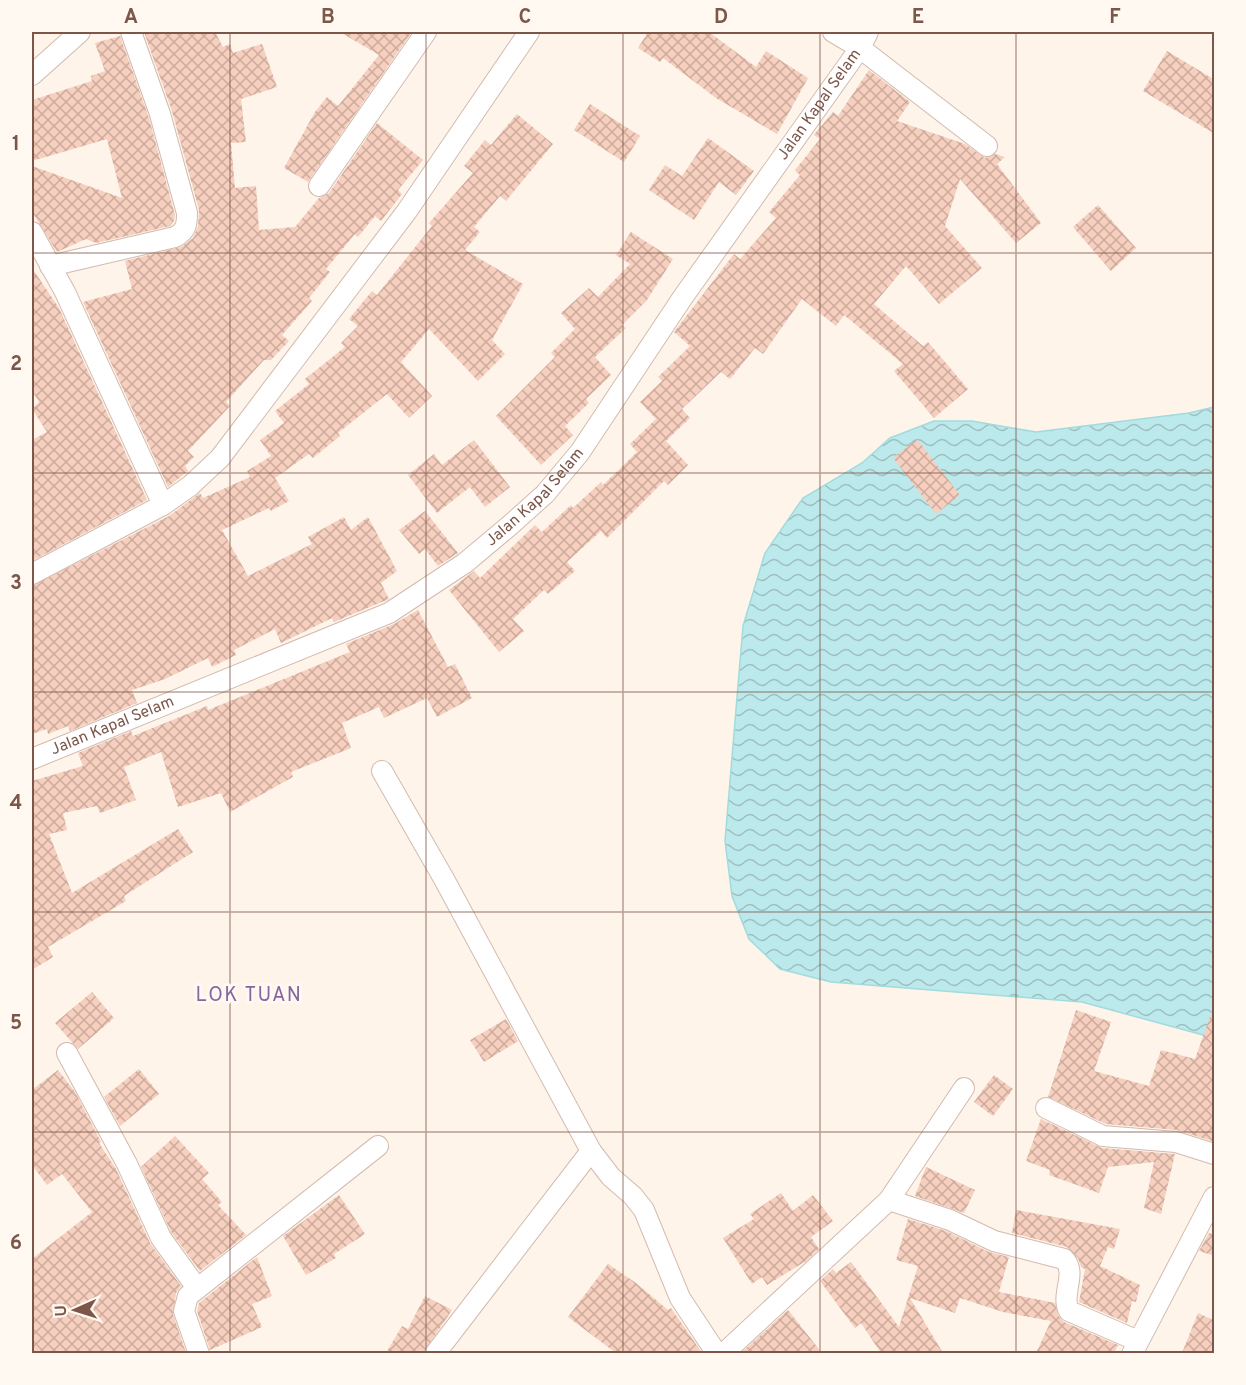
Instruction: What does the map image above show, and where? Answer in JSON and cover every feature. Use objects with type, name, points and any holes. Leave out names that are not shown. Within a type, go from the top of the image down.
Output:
[{"type":"street","points":[[32,73],[80,32]]},
{"type":"street","points":[[50,266],[175,237],[183,232],[187,225],[187,213],[160,114],[131,32]]},
{"type":"street","points":[[319,186],[426,32]]},
{"type":"street","points":[[32,574],[163,505],[190,486],[220,458],[407,211],[530,32]]},
{"type":"street","points":[[834,32],[864,40],[987,146]]},
{"type":"street","name":"Jalan Kapal Selam","points":[[32,759],[389,613],[465,563],[508,527],[545,494],[580,452],[683,297],[864,40]]},
{"type":"street","points":[[32,232],[65,292],[163,505]]},
{"type":"street","points":[[382,771],[444,879],[591,1152],[611,1177],[633,1196],[644,1210],[680,1298],[717,1353]]},
{"type":"street","points":[[67,1053],[127,1164],[161,1238],[197,1288]]},
{"type":"street","points":[[723,1353],[889,1200],[964,1088]]},
{"type":"street","points":[[1046,1108],[1103,1136],[1176,1142],[1215,1154]]},
{"type":"street","points":[[199,1353],[184,1311],[184,1302],[197,1288],[378,1146]]},
{"type":"street","points":[[435,1353],[591,1152]]},
{"type":"street","points":[[889,1200],[950,1220],[994,1241],[1064,1259],[1070,1268],[1066,1302],[1069,1311],[1135,1347],[1215,1197]]},
{"type":"water","points":[[1214,407],[1214,1038],[1082,1002],[831,982],[780,969],[749,939],[732,896],[725,841],[743,626],[765,553],[803,498],[862,463],[890,438],[934,421],[972,421],[1036,432],[1189,413]]},
{"type":"building","points":[[144,32],[215,32],[223,47],[230,44],[233,53],[262,44],[277,87],[241,99],[246,142],[231,143],[235,188],[256,186],[259,230],[295,227],[319,198],[329,193],[377,123],[423,160],[398,190],[402,194],[381,221],[375,216],[358,237],[355,234],[326,269],[330,272],[309,298],[312,301],[282,335],[289,341],[271,360],[264,360],[226,402],[230,406],[188,451],[194,457],[185,466],[188,471],[168,487],[83,302],[132,289],[125,261],[181,247],[193,238],[198,226],[199,210],[172,111]]},
{"type":"building","points":[[340,32],[411,33],[308,182],[284,168],[315,112],[327,97],[338,106],[379,55]]},
{"type":"building","points":[[648,32],[709,32],[756,67],[766,51],[808,78],[777,134],[716,98],[663,58],[660,62],[638,48]]},
{"type":"building","points":[[120,36],[149,118],[175,215],[174,221],[170,226],[96,243],[86,239],[57,252],[32,212],[32,166],[122,198],[107,139],[32,161],[32,100],[92,81],[91,76],[105,71],[95,43]]},
{"type":"building","points":[[1167,51],[1215,80],[1215,134],[1143,91]]},
{"type":"building","points":[[869,70],[910,102],[897,121],[965,144],[985,158],[995,154],[1005,157],[997,164],[1041,223],[1016,243],[960,179],[945,226],[982,268],[939,304],[906,266],[874,304],[923,346],[928,342],[968,389],[934,418],[894,371],[903,364],[844,315],[836,326],[802,299],[763,354],[755,348],[730,379],[721,372],[682,409],[690,418],[666,441],[688,465],[668,485],[664,481],[607,538],[601,531],[567,562],[575,571],[548,594],[544,590],[513,619],[524,631],[499,652],[449,590],[474,571],[480,578],[535,525],[542,532],[571,505],[573,508],[601,482],[603,485],[637,452],[630,444],[656,419],[640,402],[662,381],[658,377],[690,346],[674,332],[734,254],[740,259],[776,218],[769,212],[800,175],[795,170],[820,139],[814,135],[833,112],[838,116]]},
{"type":"building","points":[[590,104],[640,136],[624,162],[574,130]]},
{"type":"building","points":[[517,114],[553,144],[506,201],[500,196],[474,227],[480,232],[465,250],[523,284],[492,340],[505,354],[478,381],[429,329],[401,362],[432,396],[409,418],[387,394],[338,433],[340,436],[313,458],[309,454],[275,478],[289,501],[271,511],[269,508],[222,530],[248,576],[312,544],[308,537],[344,517],[351,530],[368,517],[397,571],[381,583],[389,599],[334,622],[332,618],[281,643],[275,629],[234,650],[236,655],[212,667],[208,658],[165,679],[132,690],[137,703],[70,731],[68,726],[48,734],[47,729],[32,734],[32,586],[169,516],[200,493],[203,498],[250,477],[247,471],[271,456],[260,440],[284,423],[275,411],[309,384],[305,379],[345,347],[341,343],[358,326],[349,319],[372,291],[377,295],[432,226],[429,223],[473,173],[464,166],[485,140],[491,145]]},
{"type":"building","points":[[708,138],[754,171],[736,195],[719,182],[694,220],[649,190],[665,165],[682,176]]},
{"type":"building","points":[[1098,205],[1136,248],[1111,271],[1073,227]]},
{"type":"building","points":[[631,232],[673,259],[647,300],[622,325],[626,328],[595,357],[611,375],[586,399],[589,403],[565,426],[573,435],[541,465],[496,416],[555,357],[551,353],[575,329],[561,313],[589,288],[598,297],[630,264],[616,255]]},
{"type":"building","points":[[32,268],[59,308],[147,500],[32,561],[32,440],[47,432],[32,409],[39,402],[32,391]]},
{"type":"building","points":[[917,439],[960,495],[936,514],[893,458]]},
{"type":"building","points":[[474,440],[510,487],[485,507],[470,487],[437,513],[408,475],[434,454],[442,465]]},
{"type":"building","points":[[425,511],[458,553],[438,566],[425,549],[419,554],[399,530]]},
{"type":"building","points":[[418,610],[448,667],[455,664],[472,698],[437,717],[427,698],[384,718],[379,707],[342,723],[351,748],[291,772],[293,777],[230,812],[221,793],[178,807],[161,752],[124,767],[136,800],[100,813],[97,806],[63,813],[67,830],[49,834],[72,893],[178,829],[193,852],[124,896],[126,901],[48,947],[53,957],[32,970],[32,781],[83,766],[78,753],[131,731],[133,736],[207,706],[208,710],[350,652],[346,644],[394,624]]},
{"type":"building","points":[[92,992],[114,1018],[78,1049],[55,1023]]},
{"type":"building","points":[[1076,1010],[1111,1022],[1094,1071],[1149,1086],[1161,1050],[1195,1059],[1212,1011],[1215,1011],[1215,1142],[1177,1130],[1106,1124],[1048,1097]]},
{"type":"building","points":[[506,1019],[518,1041],[484,1062],[470,1040]]},
{"type":"building","points":[[139,1069],[159,1094],[120,1126],[104,1097]]},
{"type":"building","points":[[58,1070],[75,1092],[101,1142],[99,1143],[116,1169],[150,1243],[181,1286],[176,1293],[173,1314],[186,1353],[32,1353],[32,1259],[92,1212],[62,1174],[47,1185],[32,1165],[32,1090]]},
{"type":"building","points":[[994,1075],[1013,1089],[993,1116],[974,1102]]},
{"type":"building","points":[[1041,1119],[1102,1148],[1175,1154],[1161,1214],[1144,1208],[1154,1162],[1108,1167],[1099,1193],[1049,1175],[1050,1170],[1026,1161]]},
{"type":"building","points":[[175,1136],[209,1173],[202,1179],[222,1202],[218,1205],[246,1235],[200,1271],[171,1232],[141,1167]]},
{"type":"building","points":[[926,1167],[975,1190],[964,1213],[915,1196]]},
{"type":"building","points":[[781,1193],[793,1211],[813,1195],[833,1221],[811,1237],[819,1249],[806,1261],[767,1285],[762,1277],[752,1284],[723,1238],[754,1219],[750,1214]]},
{"type":"building","points":[[339,1195],[365,1234],[334,1254],[336,1258],[306,1275],[283,1236]]},
{"type":"building","points":[[1016,1210],[1120,1229],[1114,1249],[1108,1247],[1100,1266],[1140,1285],[1136,1302],[1132,1301],[1127,1323],[1079,1302],[1085,1269],[1081,1267],[1078,1258],[1067,1247],[1012,1233]]},
{"type":"building","points":[[908,1219],[946,1231],[989,1252],[1009,1257],[999,1292],[1055,1303],[1058,1315],[1064,1322],[1118,1345],[1114,1353],[1036,1353],[1051,1321],[1003,1312],[960,1298],[955,1313],[910,1298],[943,1353],[881,1353],[861,1323],[855,1328],[820,1281],[833,1269],[836,1273],[851,1262],[899,1327],[918,1266],[896,1260]]},
{"type":"building","points":[[1209,1233],[1215,1235],[1215,1256],[1199,1251]]},
{"type":"building","points":[[257,1257],[272,1296],[252,1304],[262,1327],[210,1350],[197,1311],[199,1303]]},
{"type":"building","points":[[608,1264],[636,1283],[668,1310],[671,1308],[702,1353],[616,1353],[568,1317]]},
{"type":"building","points":[[425,1296],[452,1310],[423,1353],[386,1353],[402,1326],[408,1329]]},
{"type":"building","points":[[788,1310],[822,1353],[741,1353]]},
{"type":"building","points":[[1198,1313],[1215,1321],[1215,1353],[1182,1353]]},
{"type":"district","name":"LOK TUAN","points":[[249,996]]}]
